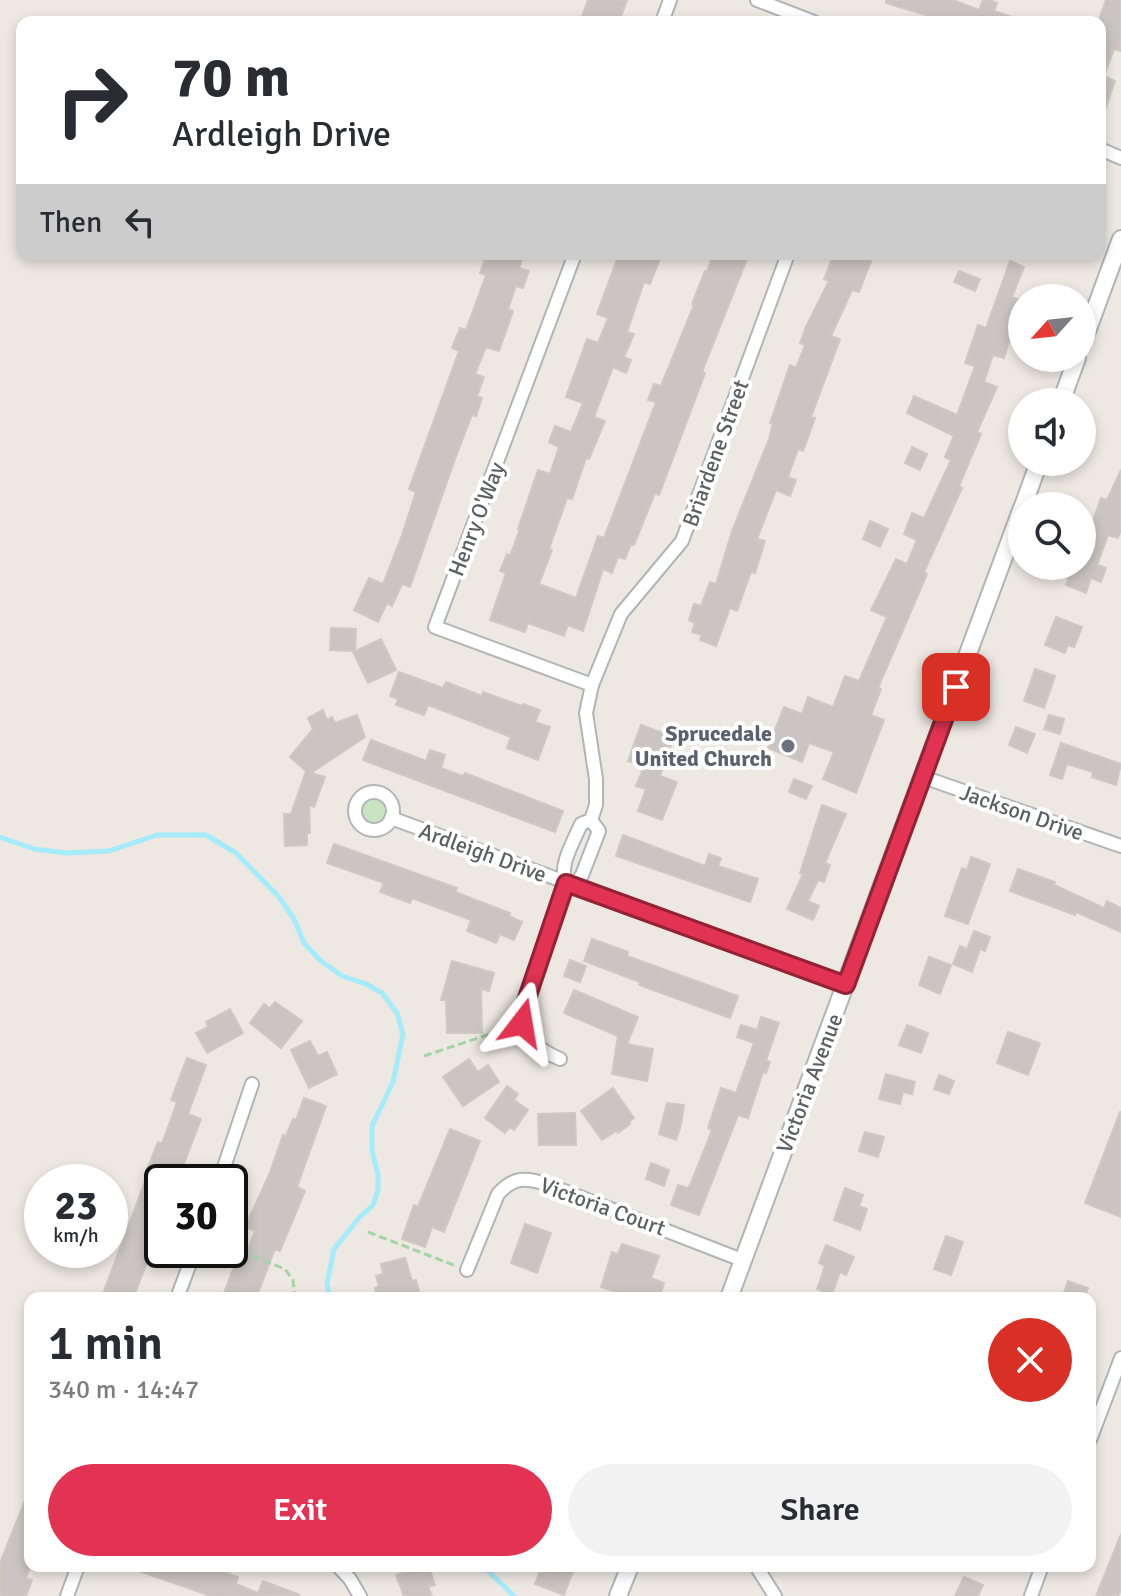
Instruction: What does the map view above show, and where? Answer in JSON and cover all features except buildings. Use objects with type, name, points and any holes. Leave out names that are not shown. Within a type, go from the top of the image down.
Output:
[{"type":"street","points":[[757,0],[798,16]]},
{"type":"street","points":[[1096,307],[1121,239]]},
{"type":"street","name":"Henry O'Way","points":[[573,260],[435,627],[592,685]]},
{"type":"street","name":"Briardene Street","points":[[591,820],[599,831],[582,875],[577,881],[566,883],[564,866],[581,824],[591,820],[596,805],[596,779],[586,713],[592,685],[621,614],[682,541],[786,260]]},
{"type":"street","name":"Victoria Avenue","points":[[731,1292],[1008,545]]},
{"type":"street","name":"Jackson Drive","points":[[923,777],[1121,846]]},
{"type":"street","name":"Ardleigh Drive","points":[[391,818],[846,985]]},
{"type":"street","points":[[560,1059],[538,1050],[528,1038],[522,1023],[523,1010],[566,883]]},
{"type":"street","points":[[225,1164],[252,1084]]},
{"type":"street","name":"Victoria Court","points":[[467,1270],[498,1194],[505,1186],[524,1178],[742,1260]]},
{"type":"street","points":[[179,1292],[188,1268]]},
{"type":"street","points":[[1096,1424],[1121,1358]]},
{"type":"street","points":[[67,1596],[76,1572]]},
{"type":"street","points":[[344,1572],[360,1596]]},
{"type":"street","points":[[618,1596],[628,1572]]},
{"type":"street","points":[[760,1572],[775,1596]]},
{"type":"street","points":[[1031,1596],[1040,1572]]},
{"type":"path","points":[[424,1056],[522,1023]]},
{"type":"path","points":[[368,1232],[467,1270]]},
{"type":"path","points":[[248,1254],[285,1269],[293,1280],[294,1292]]},
{"type":"green space","points":[[374,800],[385,811],[374,822],[363,811]]},
{"type":"waterway","points":[[0,837],[34,849],[67,853],[109,851],[157,835],[206,835],[236,853],[279,897],[294,919],[304,943],[321,961],[342,976],[382,993],[397,1013],[403,1034],[393,1082],[372,1126],[378,1190],[373,1205],[334,1249],[327,1283],[329,1292]]},
{"type":"waterway","points":[[489,1572],[514,1596]]},
{"type":"place","name":"Sprucedale United Church","points":[[788,746]]},
{"type":"route","points":[[522,1023],[523,1010],[566,883],[846,985],[956,687]]}]
